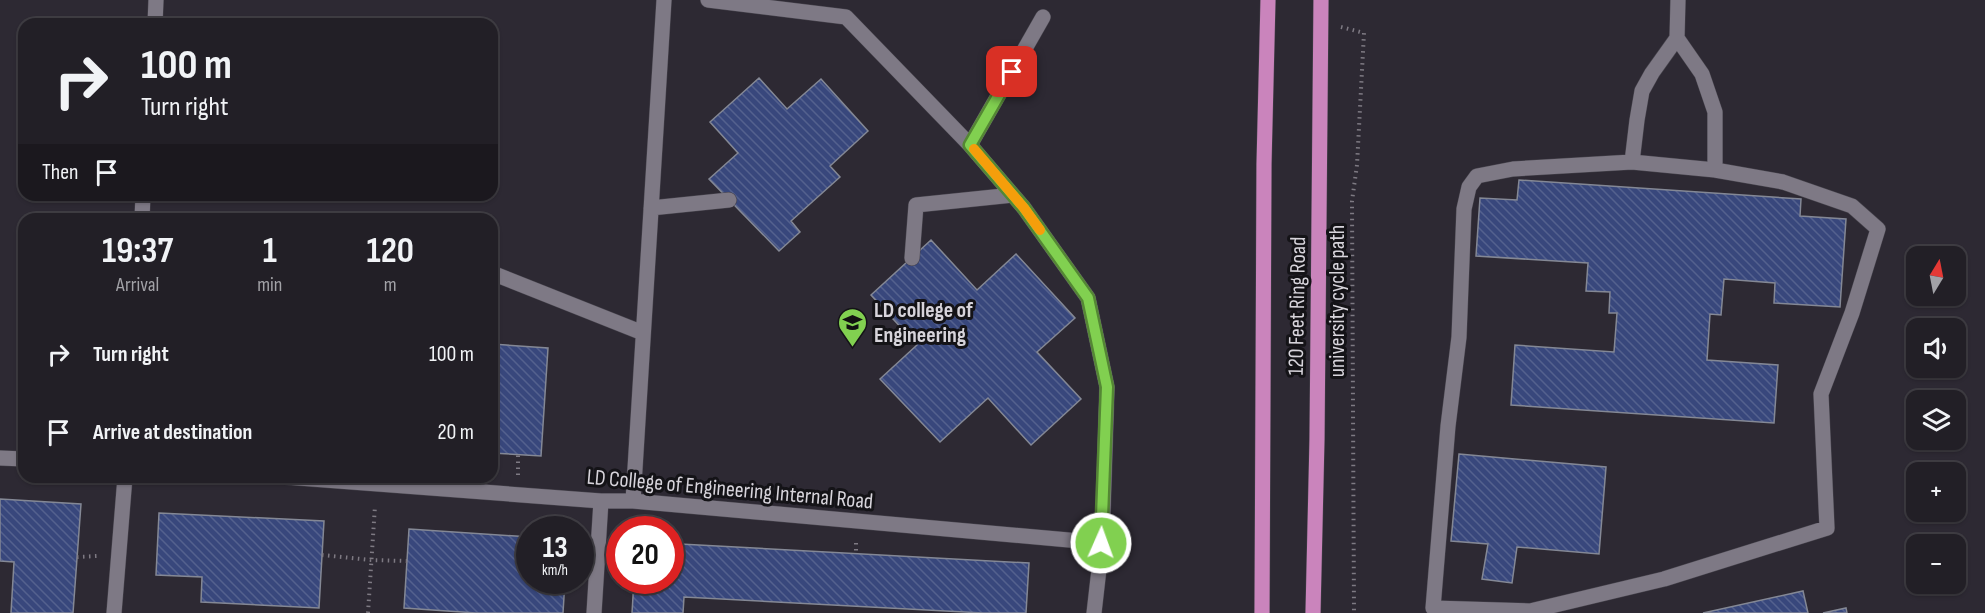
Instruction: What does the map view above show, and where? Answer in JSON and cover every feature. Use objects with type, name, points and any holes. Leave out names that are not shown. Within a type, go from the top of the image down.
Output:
[{"type":"main road","name":"120 Feet Ring Road","points":[[1262,613],[1264,164],[1268,0]]},
{"type":"main road","name":"120 Feet Ring Road","points":[[1313,613],[1317,485],[1321,0]]},
{"type":"lane","points":[[154,18],[156,0]]},
{"type":"lane","points":[[633,501],[664,0]]},
{"type":"lane","points":[[708,0],[846,17],[970,145],[1013,195],[1088,298],[1107,387],[1101,543],[1094,613]]},
{"type":"lane","points":[[1632,162],[1642,91],[1677,38],[1678,0]]},
{"type":"lane","points":[[970,145],[1043,17]]},
{"type":"lane","points":[[1677,38],[1702,74],[1715,112],[1715,170]]},
{"type":"lane","points":[[1632,162],[1715,170],[1783,182],[1852,206],[1878,229],[1852,313],[1821,394],[1827,528],[1664,579],[1530,611],[1433,608],[1448,426],[1459,337],[1464,209],[1470,187],[1477,176],[1513,169],[1632,162]]},
{"type":"lane","points":[[912,258],[915,205],[1013,195]]},
{"type":"lane","points":[[651,208],[729,200]]},
{"type":"lane","points":[[498,275],[644,333]]},
{"type":"lane","points":[[0,458],[18,459]]},
{"type":"lane","points":[[114,613],[125,483]]},
{"type":"lane","name":"LD College of Engineering Internal Road","points":[[363,483],[601,501],[633,501],[1101,543]]},
{"type":"lane","points":[[594,613],[601,501]]},
{"type":"path","name":"university cycle path","points":[[1322,23],[1364,33],[1357,165],[1352,201],[1354,613]]},
{"type":"path","points":[[368,613],[376,484]]},
{"type":"path","points":[[322,555],[407,561]]},
{"type":"building","points":[[759,78],[787,109],[821,79],[868,131],[830,166],[840,177],[791,221],[800,232],[779,251],[709,179],[738,153],[710,122]]},
{"type":"building","points":[[1519,180],[1801,199],[1800,216],[1846,219],[1840,307],[1774,303],[1775,283],[1724,279],[1721,315],[1710,314],[1707,360],[1778,365],[1774,423],[1511,405],[1515,345],[1614,352],[1617,313],[1609,313],[1610,292],[1586,291],[1588,263],[1476,256],[1480,198],[1517,200]]},
{"type":"building","points":[[931,240],[977,290],[1016,254],[1075,318],[1037,352],[1081,399],[1031,445],[988,398],[940,442],[880,379],[917,345],[871,295]]},
{"type":"building","points":[[498,344],[548,348],[541,456],[498,453]]},
{"type":"building","points":[[1459,454],[1606,467],[1599,554],[1517,547],[1512,583],[1482,579],[1488,544],[1451,541]]},
{"type":"building","points":[[0,499],[81,504],[73,613],[11,613],[14,562],[0,561]]},
{"type":"building","points":[[159,513],[324,521],[319,608],[201,602],[202,577],[156,575]]},
{"type":"building","points":[[409,529],[516,536],[516,594],[564,594],[563,613],[476,613],[404,608]]},
{"type":"building","points":[[684,544],[1029,563],[1026,613],[983,613],[684,597],[683,613],[632,613],[633,594],[684,594]]},
{"type":"building","points":[[1803,591],[1808,613],[1703,613]]},
{"type":"building","points":[[1846,608],[1847,613],[1823,613]]},
{"type":"slow traffic","points":[[974,149],[1040,230]]},
{"type":"place","name":"LD college of Engineering","points":[[853,348]]},
{"type":"route","points":[[1012,72],[970,145],[1024,208],[1088,298],[1107,387],[1101,543]]}]
